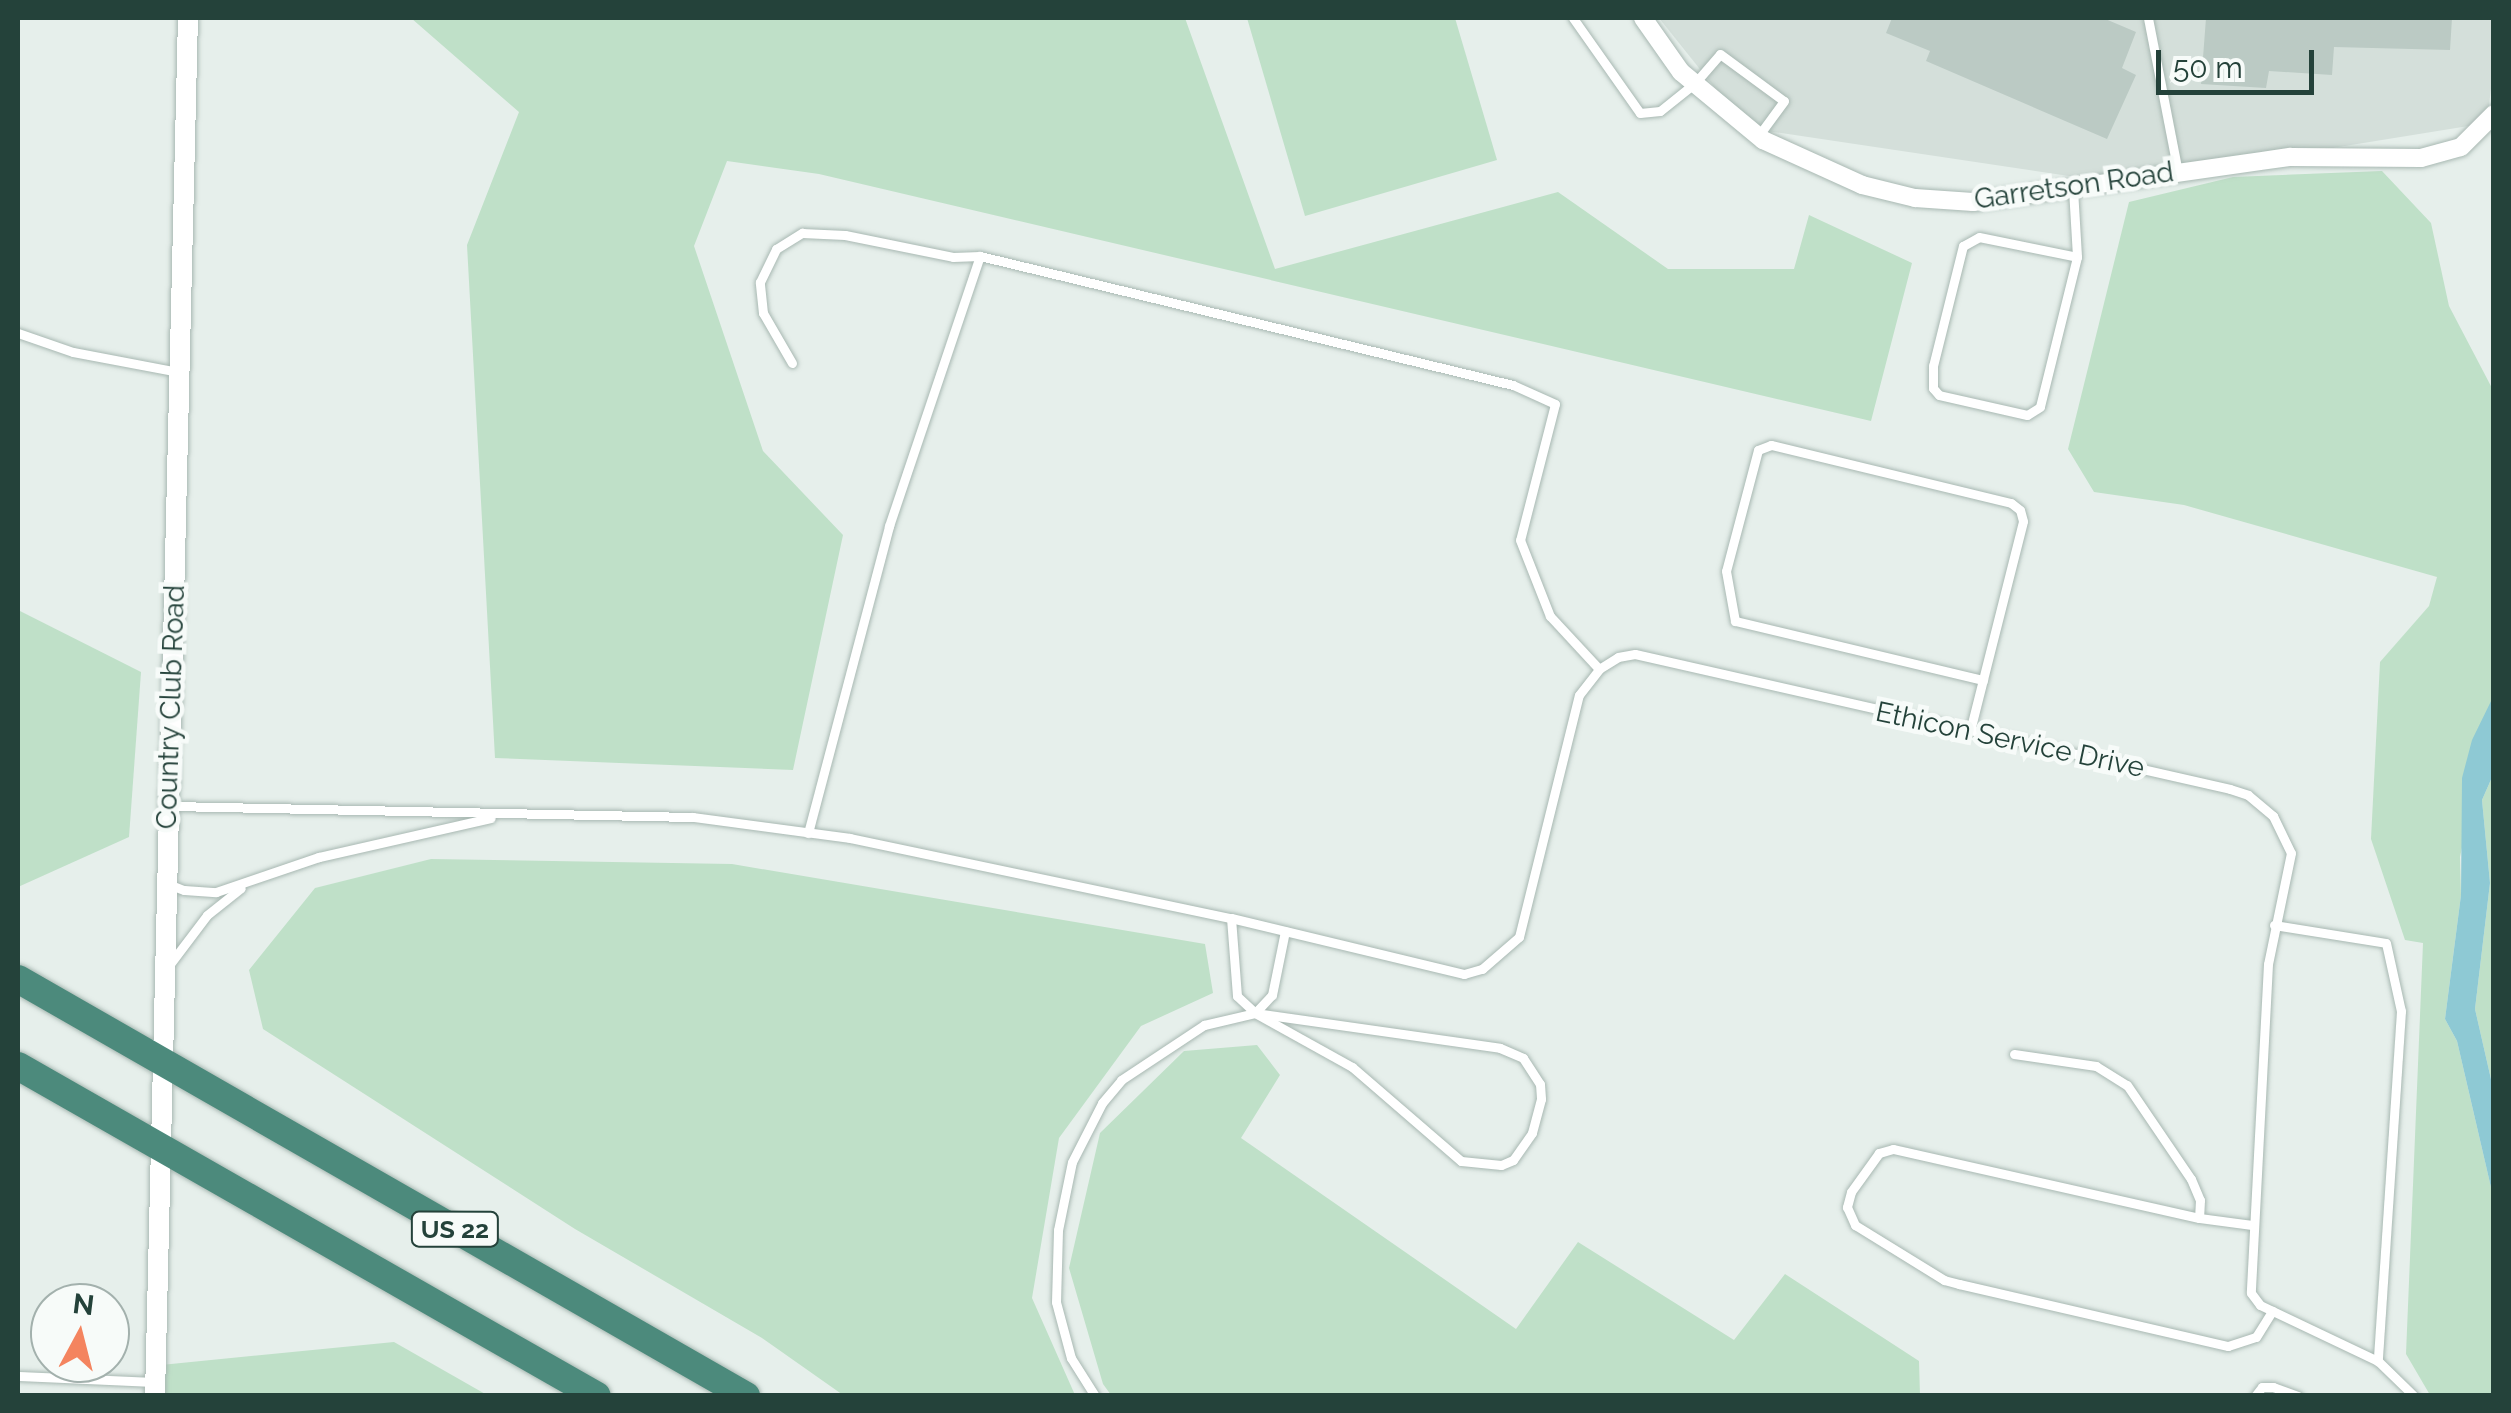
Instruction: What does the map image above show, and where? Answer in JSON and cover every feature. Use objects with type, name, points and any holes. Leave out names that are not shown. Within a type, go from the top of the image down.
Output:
[{"type":"highway","name":"US 22","points":[[18,979],[746,1396]]},
{"type":"highway","name":"US 22","points":[[18,1066],[597,1396]]},
{"type":"street","name":"Country Club Road","points":[[155,1389],[188,18]]},
{"type":"street","name":"Garretson Road","points":[[1643,18],[1681,72],[1758,136],[1830,173],[1915,198],[1972,202],[2291,157],[2391,160],[2442,155],[2476,136],[2494,114]]},
{"type":"lane","points":[[1573,18],[1640,113],[1660,110],[1694,84],[1720,54],[1784,101],[1758,136]]},
{"type":"lane","points":[[2148,18],[2178,172]]},
{"type":"lane","points":[[2073,189],[2076,257],[2040,406],[2027,415],[1939,395],[1933,388],[1933,366],[1963,246],[1979,237],[2076,257]]},
{"type":"lane","points":[[168,806],[637,813],[808,832],[1231,918],[1464,974],[1482,969],[1504,954],[1519,936],[1579,695],[1599,669],[1550,616],[1520,540],[1555,404],[1513,385],[980,256],[953,257],[845,235],[802,233],[776,249],[760,282],[763,314],[792,363]]},
{"type":"lane","points":[[808,832],[889,526],[980,256]]},
{"type":"lane","points":[[18,334],[73,352],[180,372]]},
{"type":"lane","points":[[1971,727],[2023,520],[2017,507],[1770,445],[1758,450],[1726,571],[1734,620],[1982,680]]},
{"type":"lane","name":"Ethicon Service Drive","points":[[1599,669],[1618,656],[1634,654],[1854,707],[1971,727],[2248,795],[2273,816],[2290,853],[2274,924],[2252,1225],[2251,1293],[2272,1311]]},
{"type":"lane","points":[[166,883],[200,892],[243,886],[319,857],[508,814]]},
{"type":"lane","points":[[165,970],[207,916],[243,886]]},
{"type":"lane","points":[[1095,1396],[1071,1358],[1056,1302],[1058,1230],[1072,1162],[1102,1104],[1121,1080],[1204,1026],[1255,1013],[1500,1048],[1522,1058],[1540,1084],[1541,1099],[1532,1133],[1513,1160],[1501,1165],[1460,1161],[1352,1067],[1255,1013],[1238,996],[1231,918]]},
{"type":"lane","points":[[2274,924],[2386,943],[2400,1012],[2378,1361]]},
{"type":"lane","points":[[1255,1013],[1272,995],[1285,932]]},
{"type":"lane","points":[[2014,1054],[2096,1066],[2127,1085],[2191,1179],[2200,1200],[2199,1218]]},
{"type":"lane","points":[[2252,1225],[2199,1218],[1892,1149],[1880,1153],[1851,1192],[1847,1207],[1855,1225],[1944,1280],[2228,1346],[2256,1337],[2272,1311],[2378,1361],[2398,1375],[2414,1396]]},
{"type":"lane","points":[[18,1376],[155,1389]]},
{"type":"lane","points":[[2255,1396],[2262,1387],[2273,1386],[2298,1396]]},
{"type":"shaded area","points":[[1659,18],[2493,18],[2493,71],[2487,123],[2116,183],[1747,128]]},
{"type":"green space","points":[[411,18],[1185,18],[1275,269],[1558,192],[1668,269],[1794,269],[1809,215],[1912,263],[1871,421],[819,174],[727,161],[694,246],[763,451],[843,535],[793,770],[495,758],[467,245],[519,112]]},
{"type":"green space","points":[[1247,18],[1455,18],[1497,160],[1305,216]]},
{"type":"green space","points":[[2382,171],[2431,223],[2449,306],[2493,390],[2493,697],[2460,857],[2461,895],[2445,1019],[2457,1041],[2493,1196],[2493,1395],[2430,1395],[2406,1354],[2423,943],[2405,940],[2371,839],[2380,662],[2429,606],[2437,577],[2184,505],[2094,492],[2068,449],[2129,202],[2233,177]]},
{"type":"green space","points":[[18,610],[141,672],[129,837],[18,887]]},
{"type":"green space","points":[[2493,775],[2493,1088],[2475,1009],[2490,883],[2482,800]]},
{"type":"green space","points":[[431,859],[732,864],[1205,944],[1213,993],[1141,1026],[1059,1138],[1032,1298],[1075,1395],[843,1395],[762,1338],[575,1229],[263,1029],[249,970],[315,888]]},
{"type":"green space","points":[[1257,1045],[1280,1075],[1241,1138],[1516,1329],[1578,1242],[1734,1340],[1785,1274],[1919,1361],[1920,1395],[1111,1395],[1103,1384],[1069,1268],[1100,1133],[1184,1051]]},
{"type":"green space","points":[[394,1342],[487,1395],[160,1396],[161,1365]]},
{"type":"water","points":[[2493,697],[2493,775],[2482,800],[2490,883],[2475,1009],[2493,1088],[2493,1196],[2457,1041],[2445,1019],[2461,895],[2462,778],[2472,740]]},
{"type":"building","points":[[1892,18],[2103,18],[2136,32],[2122,68],[2136,75],[2107,139],[1926,61],[1930,51],[1886,33]]},
{"type":"building","points":[[2206,18],[2452,18],[2450,50],[2334,47],[2332,75],[2269,71],[2266,88],[2201,84]]}]
